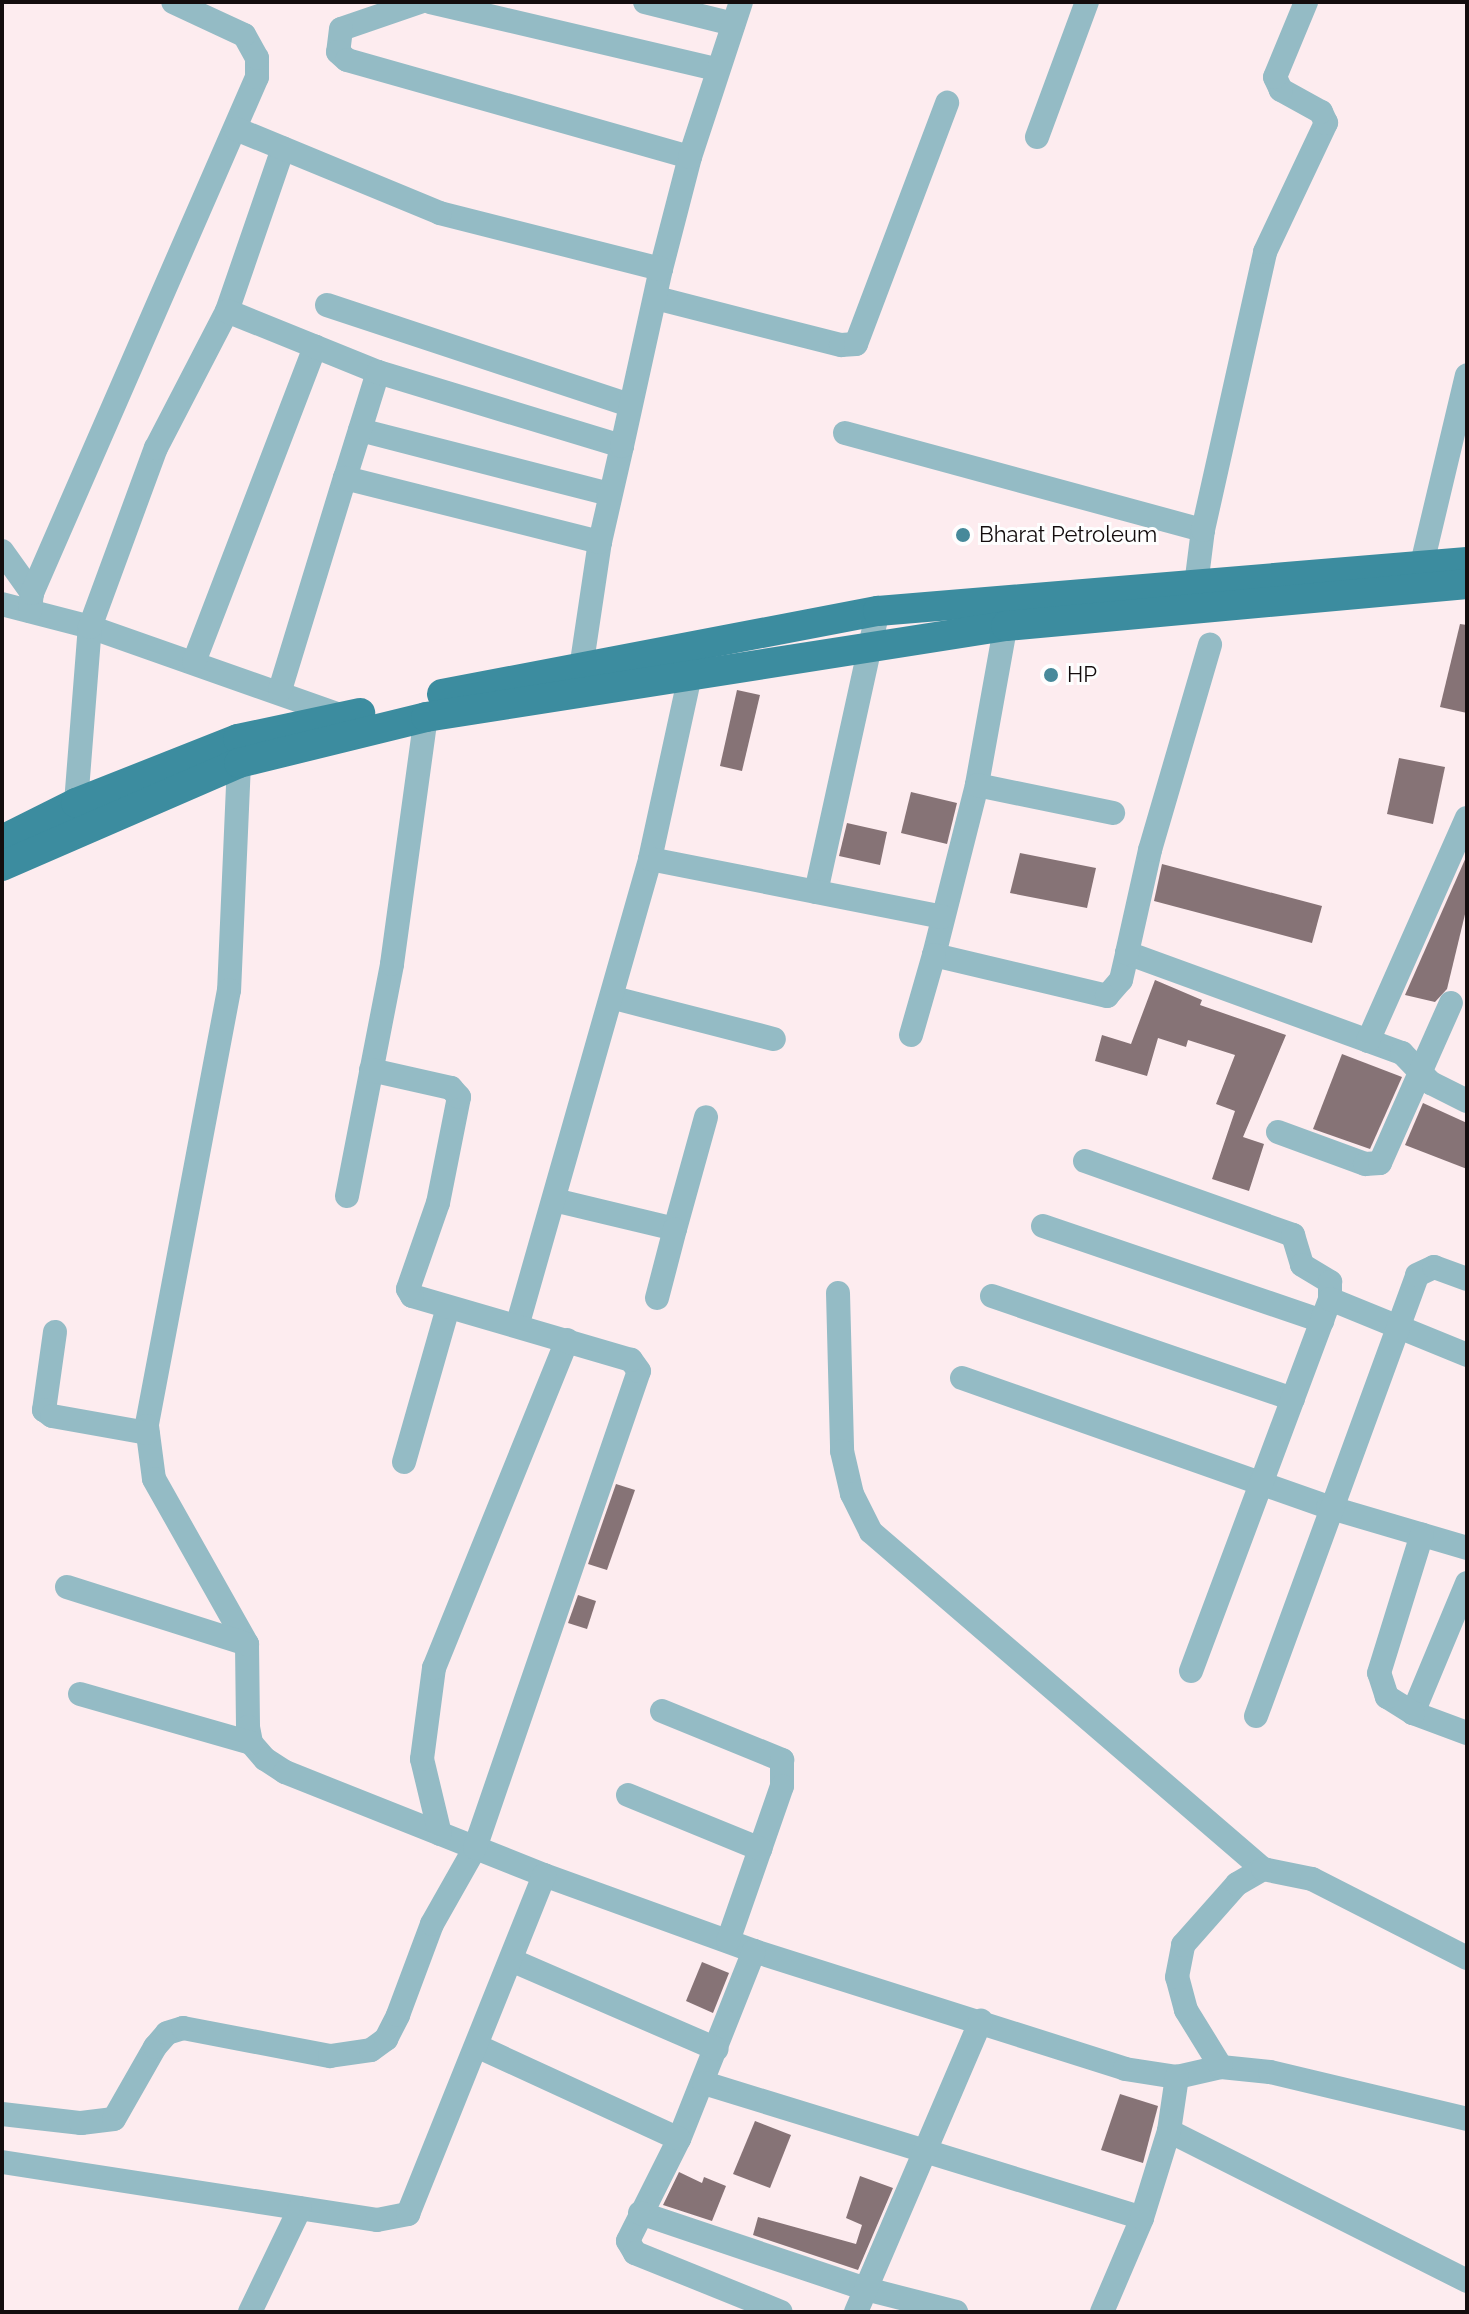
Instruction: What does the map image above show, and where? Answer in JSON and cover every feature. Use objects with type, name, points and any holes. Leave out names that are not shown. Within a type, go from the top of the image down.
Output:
[{"type":"main road","points":[[1194,600],[1467,562]]},
{"type":"main road","points":[[2,866],[239,763],[353,724],[693,660],[878,611],[1008,612],[1467,584]]},
{"type":"main road","points":[[693,660],[871,644],[1008,612]]},
{"type":"main road","points":[[2,840],[76,803],[238,739],[426,717],[580,680]]},
{"type":"street","points":[[31,602],[257,77],[257,58],[248,39],[173,2]]},
{"type":"street","points":[[420,2],[392,8],[341,29],[341,56],[690,157]]},
{"type":"street","points":[[430,2],[716,69]]},
{"type":"street","points":[[580,680],[600,542],[661,269],[716,69],[737,13],[645,2]]},
{"type":"street","points":[[1037,137],[1087,2]]},
{"type":"street","points":[[1194,600],[1203,530],[1265,252],[1326,123],[1321,112],[1281,90],[1275,77],[1306,2]]},
{"type":"street","points":[[656,298],[841,345],[856,344],[947,103]]},
{"type":"street","points":[[236,129],[440,213],[661,269]]},
{"type":"street","points":[[76,803],[90,627],[156,448],[227,311],[283,148]]},
{"type":"street","points":[[327,305],[630,405]]},
{"type":"street","points":[[227,311],[378,372],[622,446]]},
{"type":"street","points":[[194,662],[315,346]]},
{"type":"street","points":[[280,690],[378,372]]},
{"type":"street","points":[[1421,568],[1467,375]]},
{"type":"street","points":[[360,430],[610,494]]},
{"type":"street","points":[[845,433],[1203,530]]},
{"type":"street","points":[[345,478],[600,542]]},
{"type":"street","points":[[2,551],[31,602]]},
{"type":"street","points":[[2,604],[31,602],[90,627],[280,690],[353,724]]},
{"type":"street","points":[[816,892],[878,611]]},
{"type":"street","points":[[911,1035],[977,785],[1008,612]]},
{"type":"street","points":[[934,955],[1107,996],[1121,980],[1150,850],[1210,645]]},
{"type":"street","points":[[518,1323],[614,998],[650,859],[693,660]]},
{"type":"street","points":[[347,1196],[392,964],[426,717]]},
{"type":"street","points":[[239,763],[229,990],[147,1433],[154,1479],[247,1644],[251,1743]]},
{"type":"street","points":[[977,785],[1113,813]]},
{"type":"street","points":[[1368,1041],[1467,818]]},
{"type":"street","points":[[650,859],[942,917]]},
{"type":"street","points":[[1127,953],[1402,1053],[1431,1083],[1467,1101]]},
{"type":"street","points":[[614,998],[774,1039]]},
{"type":"street","points":[[1278,1132],[1365,1164],[1380,1163],[1419,1069],[1451,1003]]},
{"type":"street","points":[[2,2114],[81,2123],[114,2119],[155,2047],[167,2033],[183,2028],[330,2056],[371,2050],[386,2039],[432,1924],[475,1848],[640,1378],[638,1365],[631,1360],[518,1323],[448,1308],[412,1296],[408,1289],[434,1218],[459,1097],[451,1088],[371,1070]]},
{"type":"street","points":[[657,1298],[706,1117]]},
{"type":"street","points":[[1085,1161],[1293,1235],[1302,1265],[1330,1282],[1326,1310],[1191,1671]]},
{"type":"street","points":[[554,1200],[675,1229]]},
{"type":"street","points":[[1043,1226],[1326,1310],[1398,1327],[1467,1355]]},
{"type":"street","points":[[1256,1716],[1328,1507],[1422,1269],[1434,1267],[1467,1279]]},
{"type":"street","points":[[838,1293],[842,1451],[852,1494],[871,1532],[1263,1869],[1312,1879],[1467,1958]]},
{"type":"street","points":[[992,1296],[1293,1399]]},
{"type":"street","points":[[404,1462],[448,1308]]},
{"type":"street","points":[[55,1332],[44,1410],[52,1416],[147,1433]]},
{"type":"street","points":[[440,1834],[422,1759],[434,1668],[567,1340]]},
{"type":"street","points":[[962,1378],[1328,1507],[1467,1548]]},
{"type":"street","points":[[1422,1534],[1379,1673],[1387,1697],[1413,1713],[1467,1733]]},
{"type":"street","points":[[1413,1713],[1467,1583]]},
{"type":"street","points":[[67,1587],[247,1644]]},
{"type":"street","points":[[80,1694],[251,1743],[285,1772],[544,1875],[754,1951],[1125,2069],[1177,2077],[1221,2067],[1299,2077],[1467,2119]]},
{"type":"street","points":[[662,1711],[782,1760],[782,1786],[728,1941]]},
{"type":"street","points":[[628,1795],[760,1849]]},
{"type":"street","points":[[1221,2067],[1186,2010],[1177,1977],[1183,1945],[1237,1884],[1263,1869]]},
{"type":"street","points":[[2,2162],[377,2220],[408,2214],[479,2047],[544,1875]]},
{"type":"street","points":[[754,1951],[704,2083],[628,2241],[635,2253],[781,2312]]},
{"type":"street","points":[[511,1960],[717,2049]]},
{"type":"street","points":[[856,2312],[928,2154],[981,2021]]},
{"type":"street","points":[[479,2047],[679,2139]]},
{"type":"street","points":[[1102,2312],[1142,2218],[1169,2131],[1177,2077]]},
{"type":"street","points":[[704,2083],[1142,2218]]},
{"type":"street","points":[[1169,2131],[1467,2281]]},
{"type":"street","points":[[250,2312],[300,2208]]},
{"type":"street","points":[[640,2213],[866,2289],[956,2312]]},
{"type":"building","points":[[1460,624],[1467,625],[1467,713],[1440,707]]},
{"type":"building","points":[[737,690],[760,695],[742,771],[720,766]]},
{"type":"building","points":[[1399,758],[1445,767],[1433,824],[1387,814]]},
{"type":"building","points":[[911,792],[957,803],[947,844],[901,833]]},
{"type":"building","points":[[847,823],[887,832],[880,865],[839,856]]},
{"type":"building","points":[[1020,853],[1096,868],[1087,908],[1010,893]]},
{"type":"building","points":[[1467,855],[1467,906],[1447,989],[1435,1002],[1405,995]]},
{"type":"building","points":[[1162,864],[1322,906],[1312,943],[1154,901]]},
{"type":"building","points":[[1155,980],[1202,1000],[1200,1005],[1286,1035],[1243,1137],[1264,1144],[1249,1191],[1212,1179],[1235,1111],[1216,1104],[1235,1055],[1188,1040],[1186,1047],[1158,1038],[1147,1076],[1095,1061],[1102,1035],[1131,1044]]},
{"type":"building","points":[[1342,1054],[1402,1077],[1370,1149],[1313,1129]]},
{"type":"building","points":[[1423,1103],[1467,1123],[1467,1169],[1405,1145]]},
{"type":"building","points":[[616,1484],[635,1490],[607,1570],[588,1564]]},
{"type":"building","points":[[578,1595],[596,1601],[587,1629],[568,1623]]},
{"type":"building","points":[[702,1962],[729,1973],[713,2013],[686,2001]]},
{"type":"building","points":[[1120,2094],[1158,2106],[1143,2163],[1101,2150]]},
{"type":"building","points":[[755,2121],[791,2135],[770,2188],[733,2174]]},
{"type":"building","points":[[679,2172],[702,2183],[704,2177],[726,2186],[712,2221],[663,2205]]},
{"type":"building","points":[[860,2176],[893,2188],[858,2270],[753,2235],[758,2217],[856,2244],[862,2225],[846,2218]]},
{"type":"place","name":"Bharat Petroleum","points":[[963,535]]},
{"type":"place","name":"HP","points":[[1051,675]]}]
